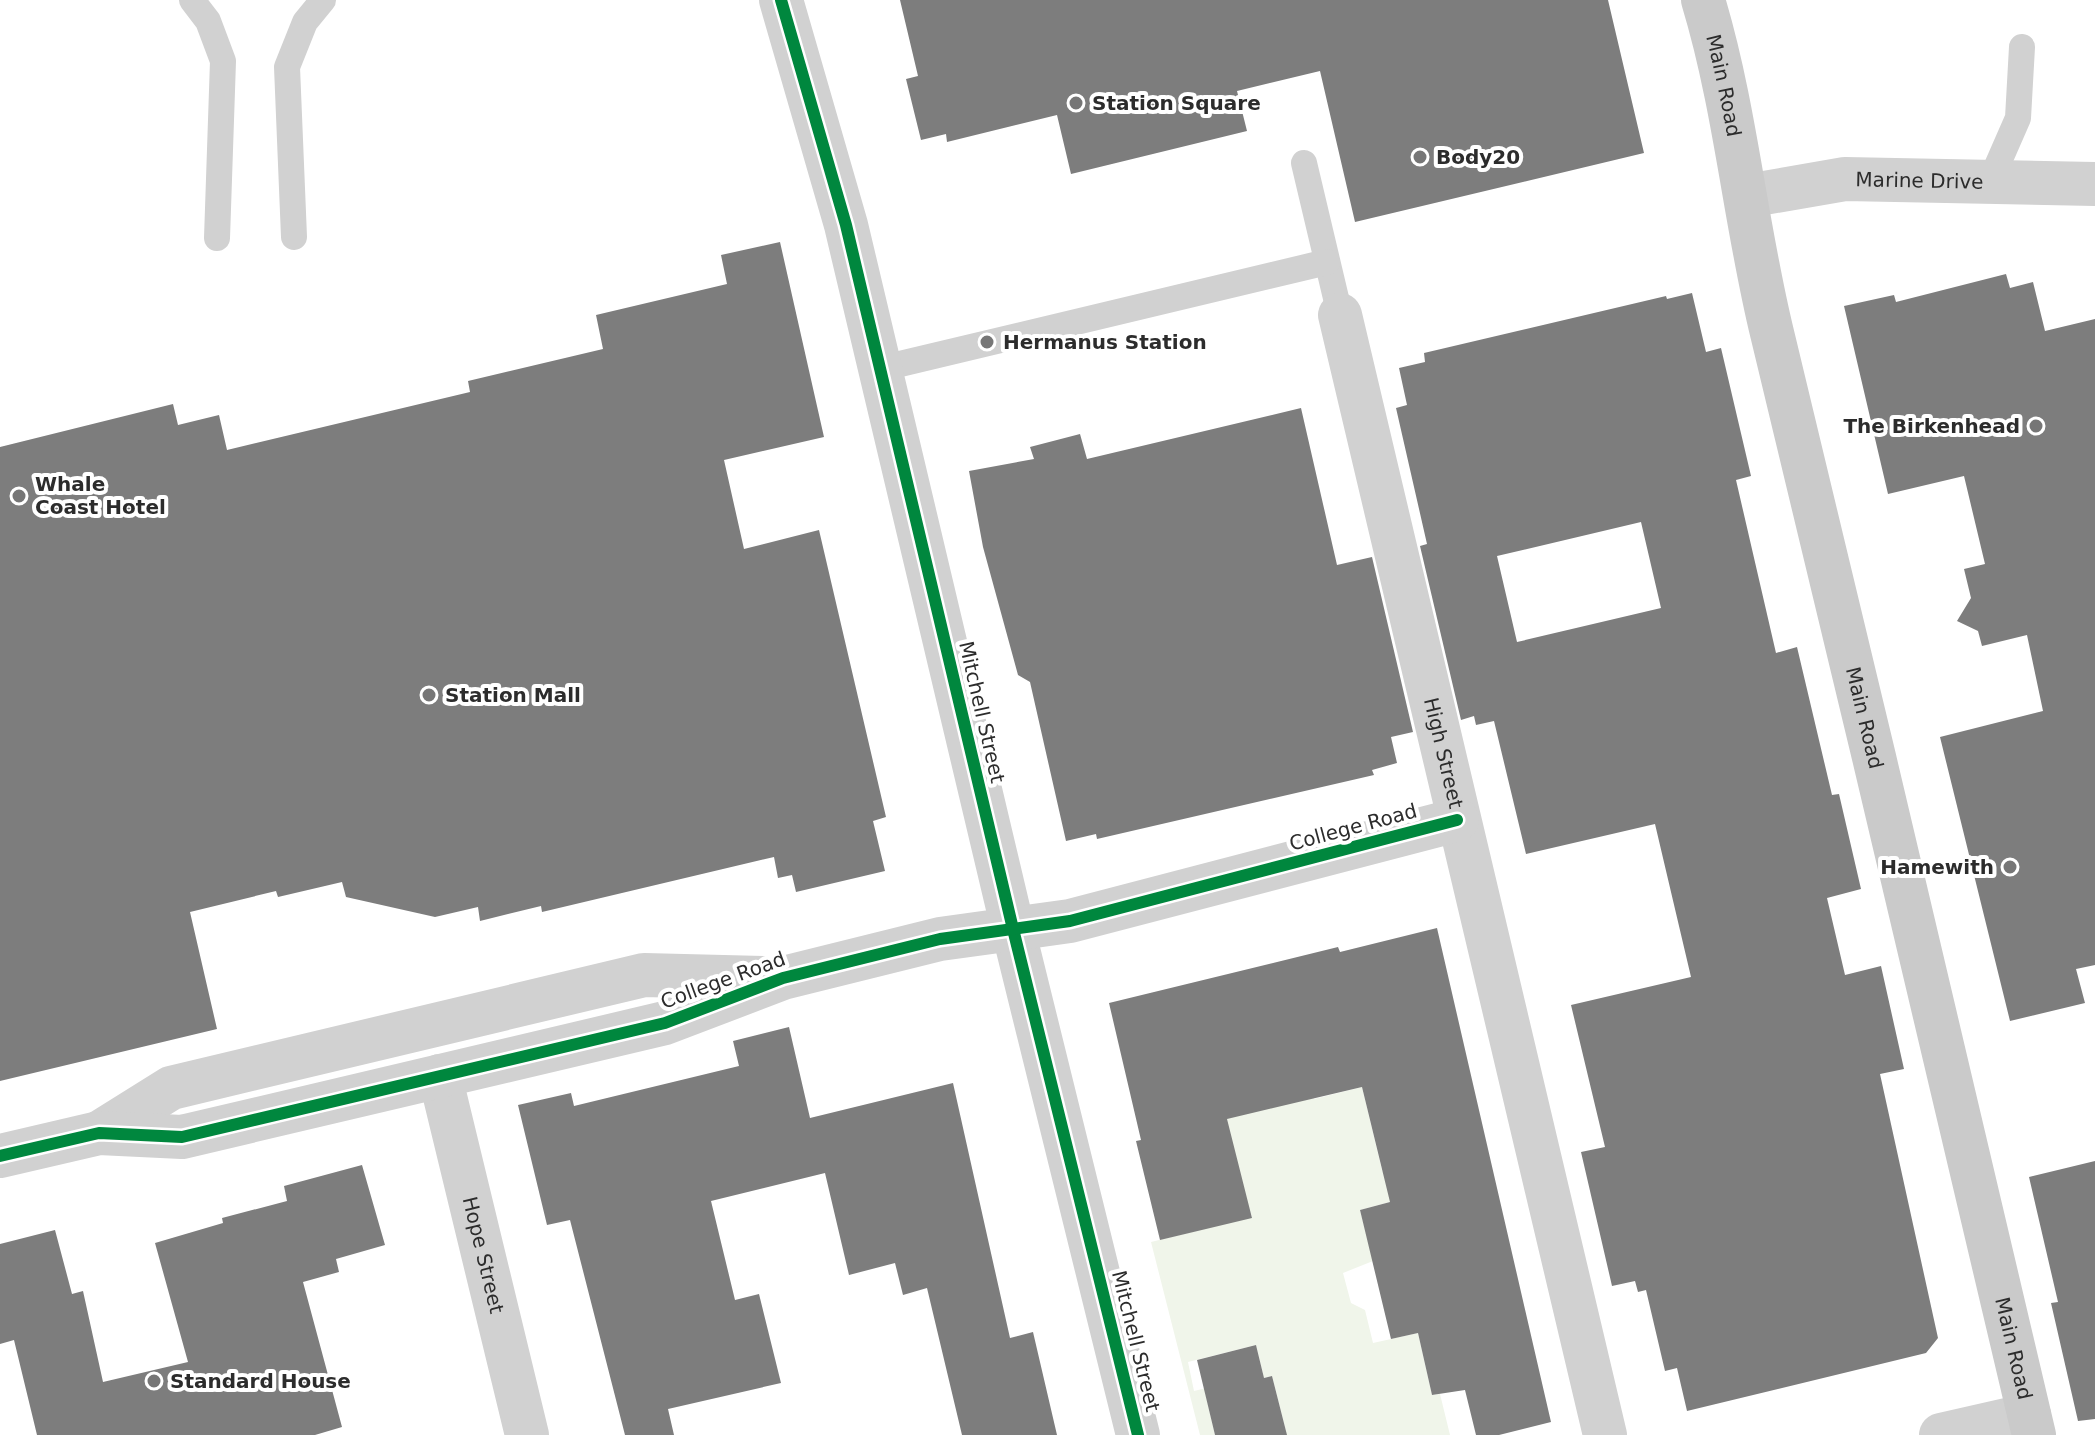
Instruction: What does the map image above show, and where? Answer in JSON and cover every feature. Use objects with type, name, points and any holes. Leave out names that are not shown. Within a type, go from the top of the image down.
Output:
[{"type":"main road","name":"Main Road","points":[[1703,0],[1730,103],[1770,326],[1879,773],[2031,1425]]},
{"type":"street","name":"Mitchell Street","points":[[781,0],[846,225],[1013,929],[1138,1435]]},
{"type":"street","name":"Marine Drive","points":[[1747,196],[1845,179],[2095,184]]},
{"type":"street","name":"High Street","points":[[1340,315],[1457,820],[1605,1435]]},
{"type":"street","name":"College Road","points":[[0,1156],[99,1133],[182,1137],[665,1023],[783,978],[940,939],[1070,921],[1457,820]]},
{"type":"street","name":"College Road","points":[[99,1133],[171,1088],[644,975],[783,978]]},
{"type":"street","name":"Hope Street","points":[[440,1076],[527,1435]]},
{"type":"street","points":[[1941,1435],[2031,1425]]},
{"type":"lane","points":[[192,0],[208,21],[223,61],[217,238]]},
{"type":"lane","points":[[294,237],[287,67],[305,22],[323,0]]},
{"type":"lane","points":[[1990,182],[2018,118],[2022,47]]},
{"type":"lane","name":"High Street","points":[[1304,163],[1340,315]]},
{"type":"lane","points":[[879,369],[1327,262]]},
{"type":"shaded area","points":[[1302,1051],[1314,1099],[1362,1087],[1382,1170],[1397,1200],[1360,1210],[1373,1261],[1343,1273],[1351,1303],[1365,1310],[1373,1343],[1418,1333],[1432,1395],[1440,1394],[1450,1435],[1269,1435],[1286,1431],[1272,1376],[1205,1392],[1215,1435],[1200,1435],[1151,1242],[1252,1217],[1219,1121]],"holes":[[[1256,1345],[1263,1374],[1194,1391],[1188,1362]]]},
{"type":"building","name":"Station Square","points":[[900,0],[1608,0],[1644,153],[1355,222],[1320,71],[1237,91],[1247,131],[1071,174],[1057,115],[947,142],[946,134],[921,140],[906,79],[918,76]]},
{"type":"building","name":"Station Mall","points":[[780,242],[824,437],[724,460],[744,549],[819,530],[886,817],[873,821],[885,871],[796,892],[792,875],[778,878],[774,857],[542,912],[541,906],[480,921],[478,907],[435,917],[346,897],[342,882],[278,897],[276,891],[190,912],[217,1029],[0,1081],[0,447],[173,404],[178,425],[219,415],[227,450],[470,392],[468,381],[603,349],[596,315],[727,284],[721,255]]},
{"type":"building","points":[[2006,274],[2010,288],[2033,282],[2045,331],[2095,319],[2095,965],[2076,969],[2085,1003],[2010,1021],[1940,737],[2043,711],[2027,635],[1982,646],[1978,631],[1957,621],[1971,598],[1964,569],[1985,564],[1964,476],[1888,494],[1844,306],[1894,295],[1896,302]]},
{"type":"building","points":[[1692,293],[1706,352],[1721,348],[1751,476],[1736,480],[1776,653],[1797,647],[1832,795],[1839,794],[1861,889],[1827,898],[1845,975],[1881,966],[1904,1069],[1880,1074],[1938,1338],[1926,1353],[1687,1411],[1677,1368],[1665,1371],[1646,1290],[1638,1292],[1635,1281],[1612,1286],[1581,1152],[1605,1147],[1571,1005],[1691,977],[1655,824],[1526,854],[1494,721],[1476,725],[1474,716],[1461,720],[1420,546],[1427,544],[1396,408],[1407,405],[1399,368],[1425,362],[1424,353],[1666,296],[1667,299]],"holes":[[[1641,522],[1661,608],[1517,642],[1497,556]]]},
{"type":"building","points":[[1301,408],[1337,565],[1372,557],[1413,732],[1391,737],[1397,763],[1372,770],[1374,775],[1097,839],[1096,834],[1066,841],[1030,682],[1018,675],[983,547],[969,471],[1034,459],[1030,447],[1080,434],[1087,459]]},
{"type":"building","points":[[1437,928],[1551,1422],[1499,1435],[1476,1435],[1465,1390],[1432,1395],[1418,1333],[1391,1339],[1360,1210],[1390,1202],[1362,1087],[1227,1119],[1252,1218],[1160,1240],[1136,1141],[1141,1140],[1109,1003],[1338,947],[1340,952]]},
{"type":"building","points":[[789,1027],[810,1118],[953,1083],[1010,1338],[1033,1332],[1057,1435],[962,1435],[927,1288],[903,1295],[895,1263],[849,1275],[825,1173],[711,1201],[735,1300],[759,1294],[781,1383],[668,1409],[674,1435],[625,1435],[570,1220],[547,1225],[518,1105],[571,1093],[574,1106],[739,1066],[733,1041]]},
{"type":"building","points":[[2095,1161],[2095,1419],[2078,1421],[2051,1303],[2058,1302],[2029,1177]]},
{"type":"building","points":[[362,1165],[385,1245],[336,1259],[339,1272],[303,1282],[342,1427],[315,1435],[37,1435],[14,1340],[0,1344],[0,1244],[55,1230],[72,1294],[83,1291],[103,1382],[188,1362],[155,1243],[223,1223],[222,1218],[287,1201],[284,1186]]},
{"type":"building","points":[[1256,1345],[1264,1378],[1272,1376],[1287,1435],[1215,1435],[1197,1360]]},
{"type":"cycle path","points":[[781,0],[846,225],[1013,929],[1138,1435]]},
{"type":"cycle path","points":[[0,1156],[99,1133],[182,1137],[665,1023],[783,978],[940,939],[1070,921],[1457,820]]},
{"type":"place","name":"Station Square","points":[[1076,103]]},
{"type":"place","name":"Body20","points":[[1420,157]]},
{"type":"place","name":"Hermanus Station","points":[[987,342]]},
{"type":"place","name":"The Birkenhead","points":[[2036,426]]},
{"type":"place","name":"Whale Coast Hotel","points":[[19,496]]},
{"type":"place","name":"Station Mall","points":[[429,695]]},
{"type":"place","name":"Hamewith","points":[[2010,867]]},
{"type":"place","name":"Standard House","points":[[154,1381]]}]
